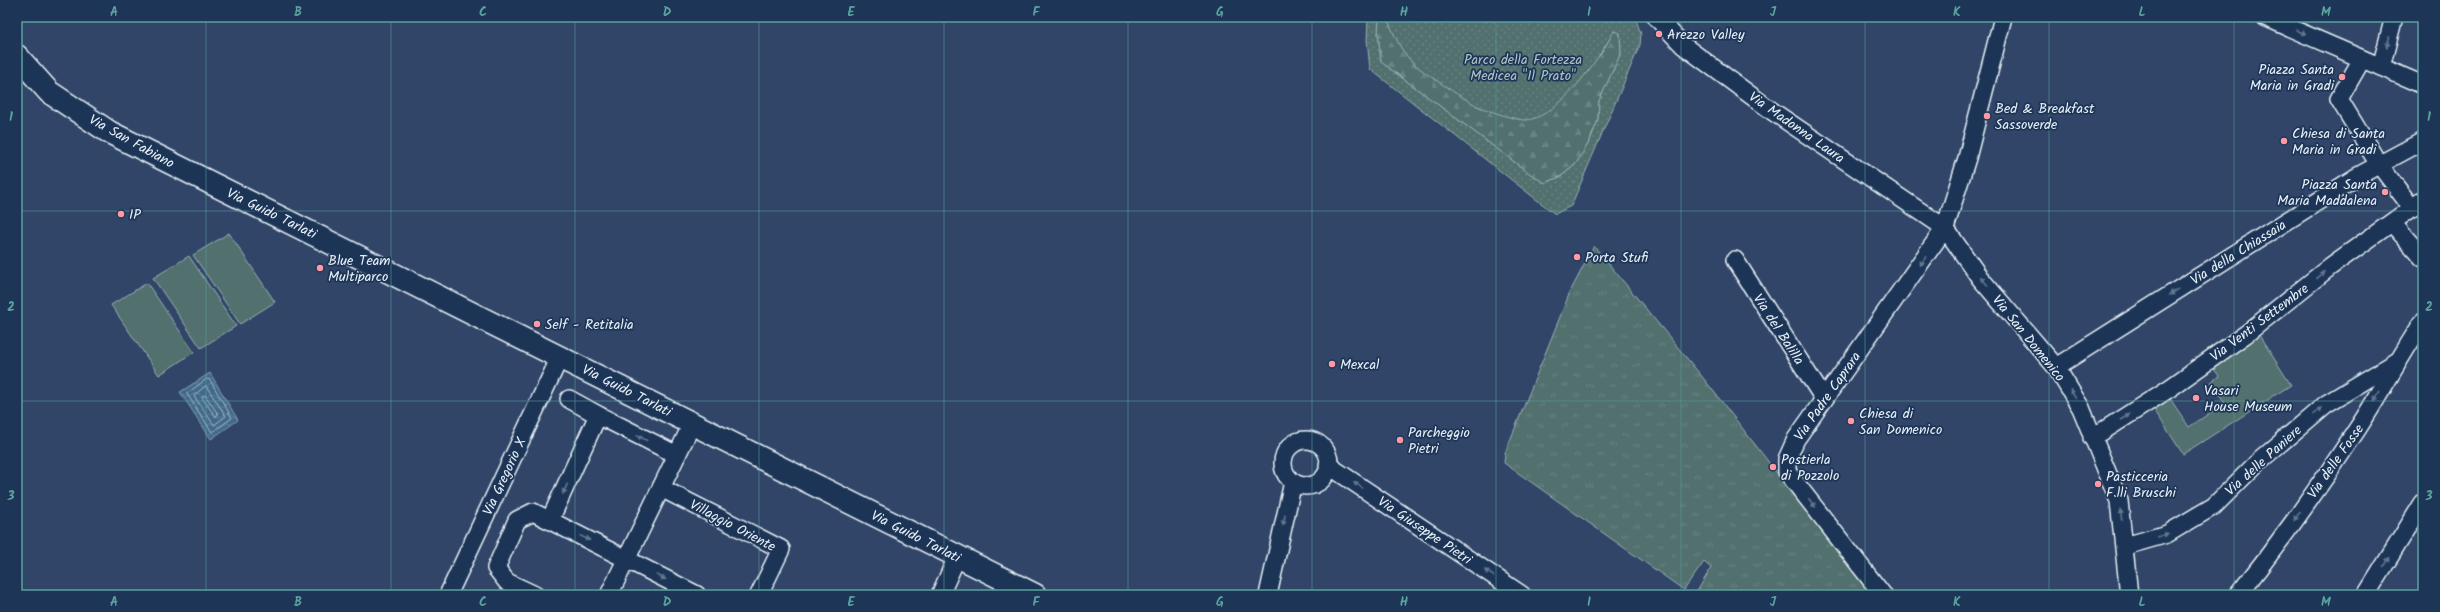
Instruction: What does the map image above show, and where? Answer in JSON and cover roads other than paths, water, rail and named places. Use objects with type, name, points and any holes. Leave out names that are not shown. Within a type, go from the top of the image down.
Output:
[{"type":"main road","name":"Via San Fabiano","points":[[17,56],[48,92],[109,132],[218,186]]},
{"type":"main road","points":[[218,186],[286,231],[336,259],[426,303],[497,326]]},
{"type":"main road","name":"Via Guido Tarlati","points":[[218,186],[1035,595]]},
{"type":"main road","points":[[336,259],[340,255],[433,294]]},
{"type":"street","name":"Via Madonna Laura","points":[[1656,17],[1690,50],[1772,111],[1945,228]]},
{"type":"street","name":"Via Padre Caprara","points":[[1883,595],[1788,472],[1787,459],[1791,449],[1824,399],[1945,228],[1967,158],[2002,17]]},
{"type":"street","points":[[2265,17],[2423,86]]},
{"type":"street","points":[[2381,67],[2394,17]]},
{"type":"street","points":[[2362,59],[2339,99],[2380,164],[2418,204]]},
{"type":"street","name":"Via della Chiassaia","points":[[2056,367],[2358,176],[2423,141]]},
{"type":"street","name":"Via Venti Settembre","points":[[2092,438],[2170,388],[2246,334],[2331,266],[2418,204]]},
{"type":"street","points":[[2392,223],[2423,258]]},
{"type":"street","name":"Via San Domenico","points":[[1945,228],[1980,278],[2056,367],[2081,408],[2119,501],[2125,546],[2129,595]]},
{"type":"street","name":"Via del Balilla","points":[[1734,260],[1824,399]]},
{"type":"street","name":"Via delle Fosse","points":[[2238,595],[2277,546],[2359,427],[2396,362],[2423,322]]},
{"type":"street","name":"Via Gregorio X","points":[[448,595],[560,357]]},
{"type":"street","name":"Via delle Paniere","points":[[2125,546],[2167,534],[2214,506],[2257,463],[2326,404],[2396,362]]},
{"type":"street","points":[[569,399],[677,455]]},
{"type":"street","points":[[550,520],[598,415]]},
{"type":"street","points":[[609,595],[692,424]]},
{"type":"street","points":[[1299,442],[1313,442],[1320,446],[1328,458],[1328,465],[1326,473],[1316,484],[1300,486],[1293,482],[1285,473],[1283,460],[1288,449],[1299,442]]},
{"type":"street","name":"Via Giuseppe Pietri","points":[[1328,465],[1522,595]]},
{"type":"street","points":[[1268,595],[1293,482]]},
{"type":"street","name":"Villaggio Oriente","points":[[661,488],[781,549],[759,595]]},
{"type":"street","points":[[2366,595],[2423,503]]},
{"type":"street","points":[[535,595],[506,582],[496,568],[517,520],[533,512],[696,595]]},
{"type":"street","points":[[940,595],[957,557]]},
{"type":"water","points":[[210,373],[238,420],[211,439],[180,392]]},
{"type":"place","name":"Arezzo Valley","points":[[1659,34]]},
{"type":"place","name":"Piazza Santa Maria in Gradi","points":[[2342,77]]},
{"type":"place","name":"Bed & Breakfast Sassoverde","points":[[1987,116]]},
{"type":"place","name":"Chiesa di Santa Maria in Gradi","points":[[2284,141]]},
{"type":"place","name":"Piazza Santa Maria Maddalena","points":[[2385,192]]},
{"type":"place","name":"IP","points":[[121,214]]},
{"type":"place","name":"Porta Stufi","points":[[1577,257]]},
{"type":"place","name":"Blue Team Multiparco","points":[[320,268]]},
{"type":"place","name":"Self - Retitalia","points":[[537,324]]},
{"type":"place","name":"Mexcal","points":[[1332,364]]},
{"type":"place","name":"Vasari House Museum","points":[[2196,398]]},
{"type":"place","name":"Chiesa di San Domenico","points":[[1851,421]]},
{"type":"place","name":"Parcheggio Pietri","points":[[1400,440]]},
{"type":"place","name":"Postierla di Pozzolo","points":[[1773,467]]},
{"type":"place","name":"Pasticceria F.lli Bruschi","points":[[2098,484]]},
{"type":"park label","name":"Parco della Fortezza Medicea \"Il Prato\"","points":[[1523,68]]}]
